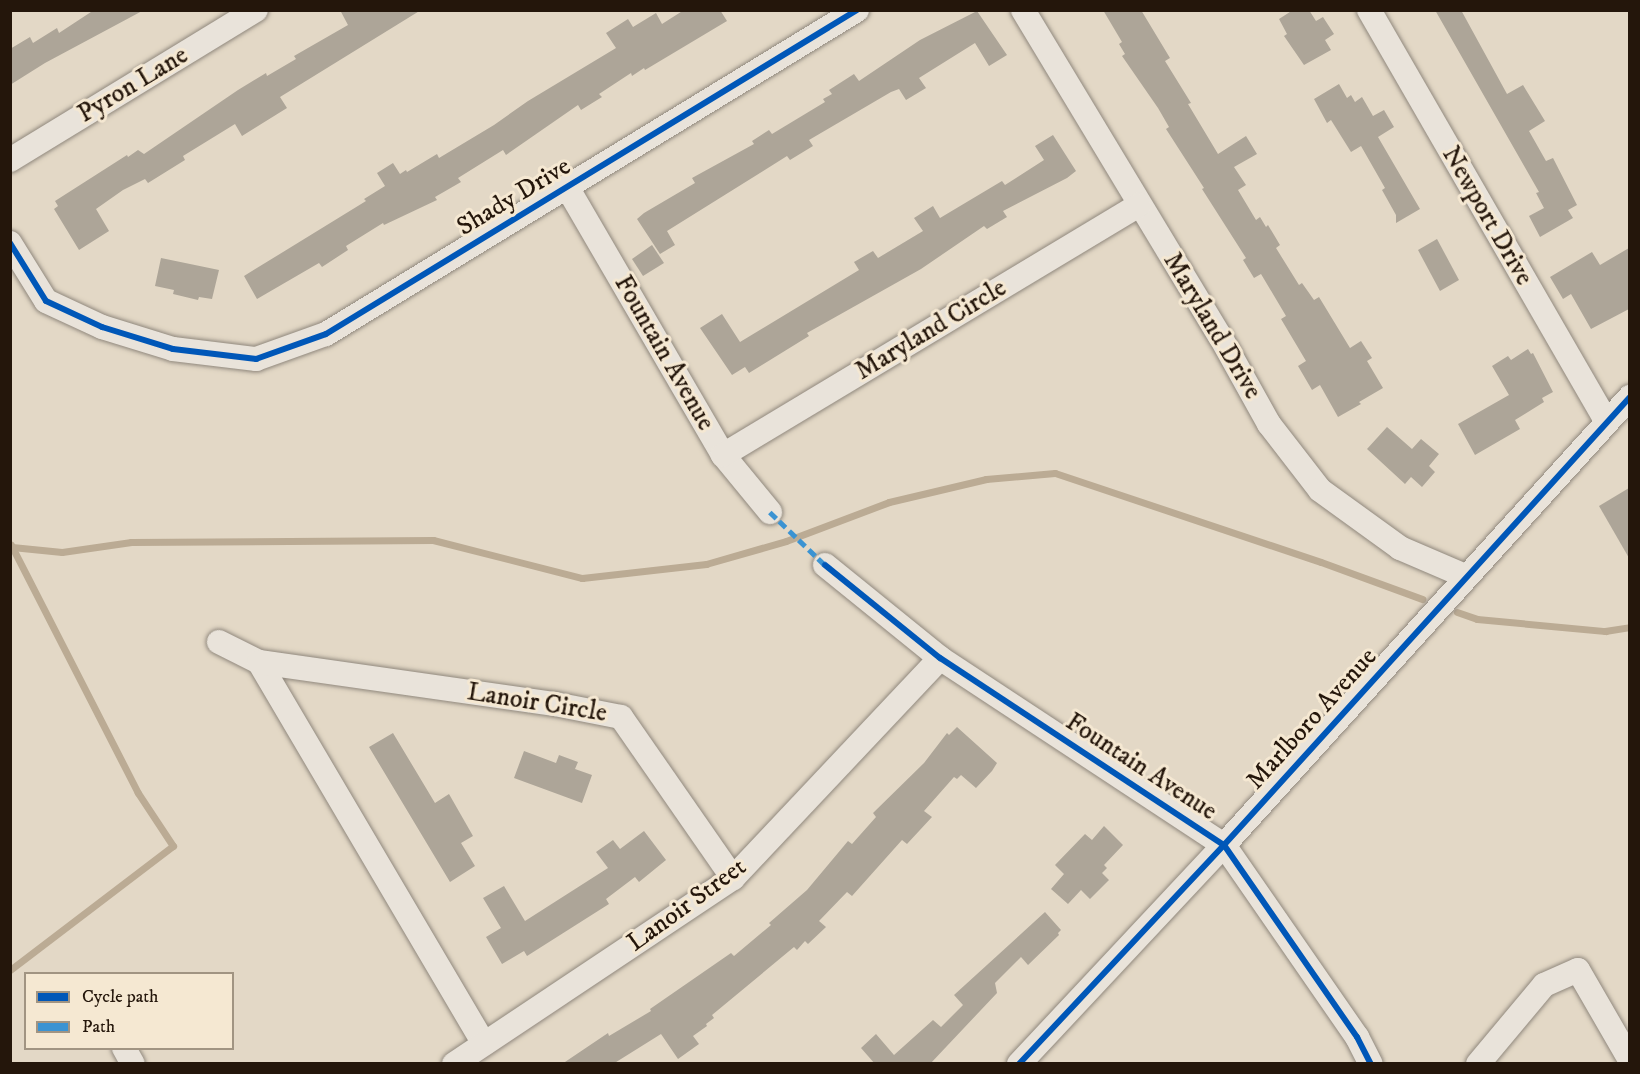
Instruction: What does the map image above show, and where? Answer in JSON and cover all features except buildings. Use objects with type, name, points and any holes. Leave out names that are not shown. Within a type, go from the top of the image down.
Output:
[{"type":"street","name":"Pyron Lane","points":[[10,160],[256,10]]},
{"type":"street","name":"Shady Drive","points":[[10,243],[46,301],[102,327],[173,349],[256,359],[326,334],[857,10]]},
{"type":"street","name":"Maryland Drive","points":[[1023,10],[1220,336],[1269,424],[1320,490],[1400,548],[1466,576]]},
{"type":"street","name":"Newport Drive","points":[[1369,10],[1606,421]]},
{"type":"street","name":"Fountain Avenue","points":[[567,186],[723,454],[770,512]]},
{"type":"street","name":"Maryland Circle","points":[[723,454],[1139,205]]},
{"type":"street","name":"Marlboro Avenue","points":[[1019,1064],[1224,845],[1629,397]]},
{"type":"street","name":"Fountain Avenue","points":[[825,565],[940,658],[1224,845],[1357,1037],[1371,1064]]},
{"type":"street","name":"Lanoir Circle","points":[[219,642],[259,663],[555,704],[621,717],[733,878]]},
{"type":"street","name":"Lanoir Street","points":[[454,1064],[733,878],[940,658]]},
{"type":"street","points":[[259,663],[484,1044]]},
{"type":"street","points":[[1478,1064],[1544,986],[1578,970],[1629,1060]]},
{"type":"street","points":[[125,1050],[133,1064]]},
{"type":"waterway","points":[[12,547],[62,552],[131,542],[433,540],[582,578],[706,564],[786,541],[889,502],[986,479],[1055,473],[1321,562],[1422,599]]},
{"type":"waterway","points":[[10,970],[173,846],[138,793],[11,545]]},
{"type":"waterway","points":[[1457,612],[1477,619],[1605,631],[1630,627]]},
{"type":"marked path","points":[[770,512],[825,565]]},
{"type":"cycle path","points":[[10,243],[46,301],[102,327],[173,349],[256,359],[326,334],[857,10]]},
{"type":"cycle path","points":[[1019,1064],[1224,845],[1630,397]]},
{"type":"cycle path","points":[[825,565],[940,658],[1224,845],[1357,1037],[1371,1064]]}]
